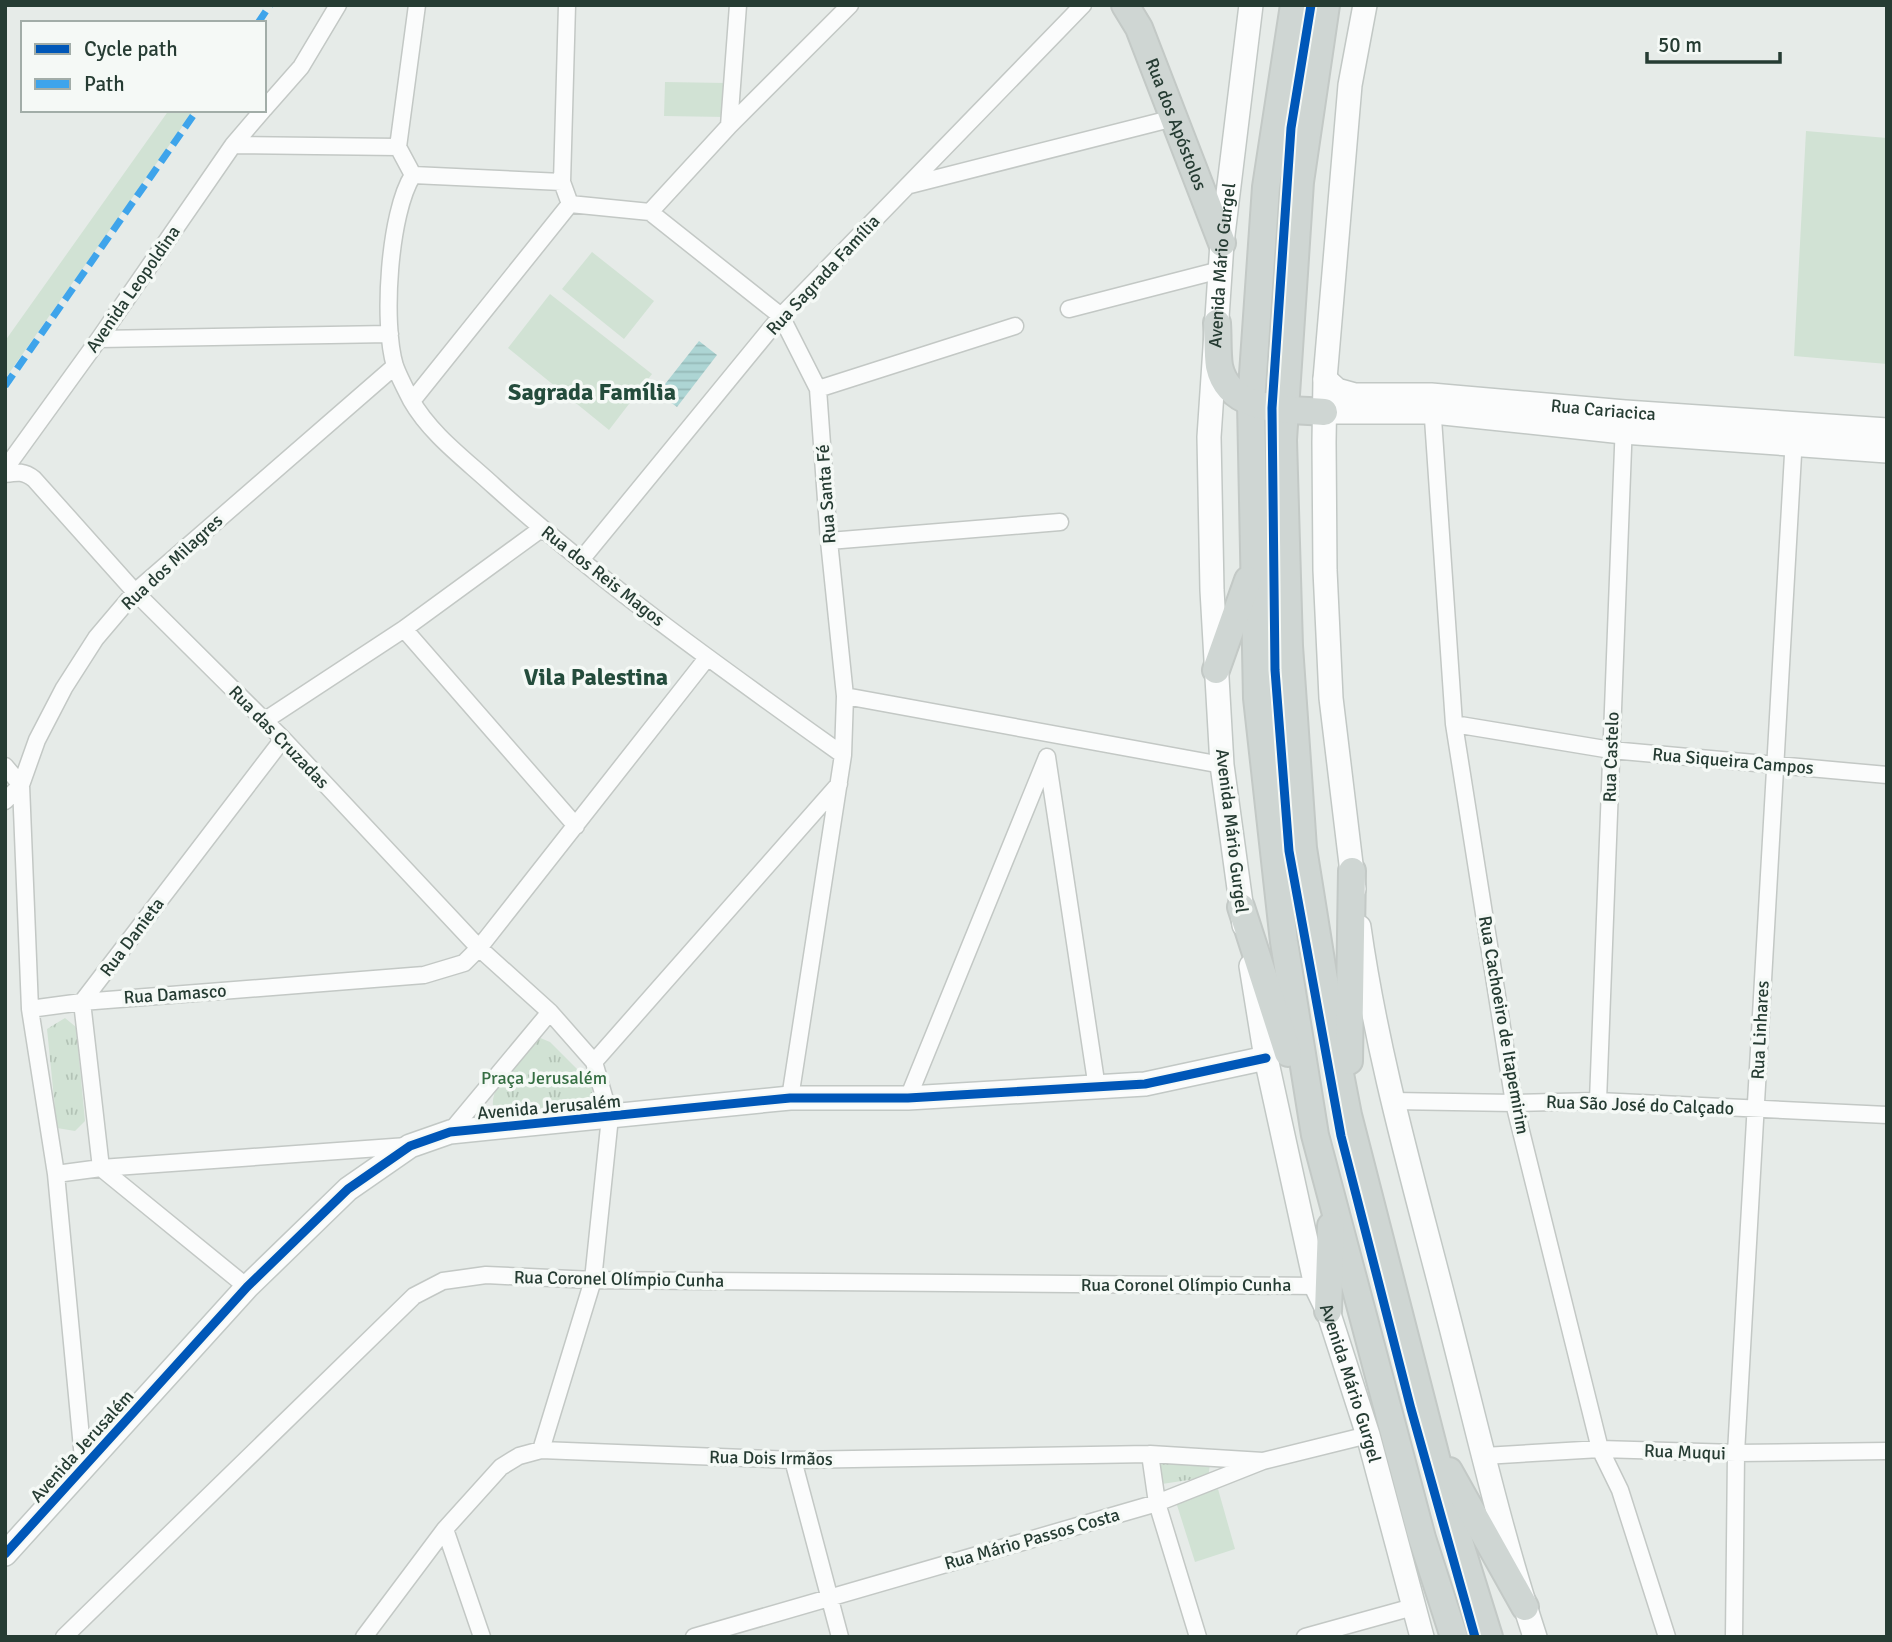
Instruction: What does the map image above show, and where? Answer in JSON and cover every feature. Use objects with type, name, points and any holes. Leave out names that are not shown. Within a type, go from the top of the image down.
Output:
[{"type":"main road","name":"Rua dos Apóstolos","points":[[1125,5],[1139,27],[1222,243]]},
{"type":"main road","name":"Avenida Mário Gurgel","points":[[1251,5],[1222,243],[1209,437],[1212,590],[1222,765],[1241,907],[1266,1058],[1316,1286],[1328,1311],[1368,1435],[1422,1637]]},
{"type":"main road","name":"Avenida Mário Gurgel","points":[[1294,5],[1266,187],[1251,403],[1257,698],[1284,942],[1315,1135],[1422,1538],[1454,1637]]},
{"type":"main road","points":[[1326,5],[1300,182],[1283,440],[1289,646],[1303,848],[1348,1115],[1450,1512],[1489,1637]]},
{"type":"main road","points":[[1365,5],[1351,78],[1325,379],[1325,570],[1331,698],[1369,998],[1484,1456],[1535,1637]]},
{"type":"main road","points":[[1217,323],[1220,367],[1229,390],[1251,403],[1324,412]]},
{"type":"main road","name":"Rua Cariacica","points":[[1325,379],[1337,390],[1355,395],[1624,422],[1794,434],[1887,430]]},
{"type":"main road","name":"Rua Cariacica","points":[[1324,412],[1432,404]]},
{"type":"main road","name":"Rua Cariacica","points":[[1794,434],[1887,452]]},
{"type":"main road","points":[[1216,670],[1253,566]]},
{"type":"main road","points":[[1348,1115],[1352,871]]},
{"type":"main road","points":[[1241,907],[1315,1135]]},
{"type":"main road","name":"Avenida Jerusalém","points":[[5,1554],[247,1287],[348,1189],[410,1146],[450,1132],[790,1098],[908,1098],[1145,1084],[1266,1058]]},
{"type":"main road","points":[[1328,1311],[1332,1200]]},
{"type":"main road","points":[[1431,1440],[1525,1607]]},
{"type":"street","name":"Avenida Leopoldina","points":[[266,108],[301,66],[338,5]]},
{"type":"street","points":[[417,5],[398,147],[413,175],[562,181]]},
{"type":"street","points":[[567,5],[562,181],[570,204]]},
{"type":"street","points":[[729,126],[738,5]]},
{"type":"street","points":[[570,204],[650,212],[729,126],[850,5]]},
{"type":"street","name":"Rua Sagrada Família","points":[[581,560],[781,316],[1083,5]]},
{"type":"street","name":"Avenida Leopoldina","points":[[5,472],[233,145],[262,112]]},
{"type":"street","points":[[907,186],[1174,118]]},
{"type":"street","points":[[233,145],[398,147]]},
{"type":"street","name":"Rua dos Reis Magos","points":[[413,175],[405,188],[397,215],[390,288],[390,334],[395,366],[412,401],[431,429],[541,529],[708,658],[843,755]]},
{"type":"street","points":[[412,401],[570,204]]},
{"type":"street","name":"Rua Santa Fé","points":[[650,212],[781,316],[818,389],[829,541],[845,696],[843,755],[790,1098]]},
{"type":"street","points":[[1069,309],[1220,270]]},
{"type":"street","points":[[818,389],[1015,326]]},
{"type":"street","points":[[99,339],[390,334]]},
{"type":"street","name":"Rua dos Milagres","points":[[5,802],[21,785],[37,740],[64,688],[96,638],[135,592],[395,366]]},
{"type":"street","name":"Rua Cachoeiro de Itapemirim","points":[[1432,404],[1454,724],[1514,1103],[1600,1449],[1620,1490],[1667,1637]]},
{"type":"street","name":"Rua Castelo","points":[[1598,1101],[1624,422]]},
{"type":"street","name":"Rua Linhares","points":[[1734,1637],[1737,1453],[1794,434]]},
{"type":"street","name":"Rua das Cruzadas","points":[[5,472],[18,471],[34,479],[135,592],[283,739],[479,948],[550,1012],[594,1062],[610,1117]]},
{"type":"street","points":[[829,541],[1060,523]]},
{"type":"street","points":[[264,721],[404,629],[541,529]]},
{"type":"street","points":[[404,629],[576,826]]},
{"type":"street","name":"Rua Damasco","points":[[30,1009],[82,1002],[424,975],[464,963],[479,948],[708,658]]},
{"type":"street","points":[[845,696],[1222,765]]},
{"type":"street","name":"Rua Siqueira Campos","points":[[1454,724],[1611,750],[1887,775]]},
{"type":"street","points":[[1045,733],[1097,1088]]},
{"type":"street","name":"Rua Danieta","points":[[82,1002],[283,739]]},
{"type":"street","points":[[908,1098],[1047,757]]},
{"type":"street","points":[[5,766],[21,785],[30,1009],[56,1174],[84,1469]]},
{"type":"street","points":[[594,1062],[839,785]]},
{"type":"street","points":[[82,1002],[100,1168],[247,1287]]},
{"type":"street","points":[[450,1132],[550,1012]]},
{"type":"street","name":"Rua São José do Calçado","points":[[1393,1101],[1598,1101],[1887,1115]]},
{"type":"street","points":[[541,1450],[593,1280],[610,1117]]},
{"type":"street","points":[[56,1174],[100,1168],[410,1146]]},
{"type":"street","name":"Rua Coronel Olímpio Cunha","points":[[64,1637],[414,1296],[443,1281],[486,1275],[593,1280],[1316,1286]]},
{"type":"street","name":"Rua Mário Passos Costa","points":[[694,1637],[1157,1503],[1263,1461],[1368,1435]]},
{"type":"street","name":"Rua Muqui","points":[[1484,1456],[1600,1449],[1737,1453],[1887,1451]]},
{"type":"street","name":"Rua Dois Irmãos","points":[[364,1637],[444,1529],[501,1467],[519,1457],[541,1450],[793,1460],[1150,1454],[1263,1461]]},
{"type":"street","points":[[1150,1454],[1157,1503],[1198,1637]]},
{"type":"street","points":[[793,1460],[840,1637]]},
{"type":"street","points":[[444,1529],[482,1637]]},
{"type":"street","points":[[1305,1637],[1413,1607]]},
{"type":"green space","points":[[665,82],[726,83],[725,117],[664,116]]},
{"type":"green space","points":[[168,112],[193,112],[5,379],[5,341]]},
{"type":"green space","points":[[1806,131],[1887,138],[1887,364],[1794,356]]},
{"type":"green space","points":[[592,252],[654,301],[624,339],[562,289]]},
{"type":"green space","points":[[550,294],[652,374],[609,430],[508,348]]},
{"type":"green space","points":[[65,1018],[76,1027],[85,1121],[75,1131],[57,1128],[47,1029]]},
{"type":"green space","name":"Praça Jerusalém","points":[[538,1037],[550,1042],[591,1083],[593,1096],[590,1106],[505,1111],[493,1106],[493,1097],[502,1079]]},
{"type":"green space","points":[[1157,1461],[1210,1465],[1208,1477],[1162,1484]]},
{"type":"green space","points":[[1218,1489],[1235,1549],[1195,1562],[1176,1502]]},
{"type":"water","points":[[699,341],[717,355],[677,407],[658,393]]},
{"type":"marked path","points":[[259,21],[270,5]]},
{"type":"marked path","points":[[5,386],[196,112]]},
{"type":"cycle path","points":[[1311,5],[1291,128],[1272,408],[1275,670],[1289,851],[1341,1136],[1411,1409],[1475,1637]]},
{"type":"cycle path","points":[[5,1554],[247,1287],[348,1189],[410,1146],[450,1132],[790,1098],[908,1098],[1145,1084],[1266,1058]]},
{"type":"district","name":"Sagrada Família","points":[[592,392]]},
{"type":"district","name":"Vila Palestina","points":[[596,677]]}]
